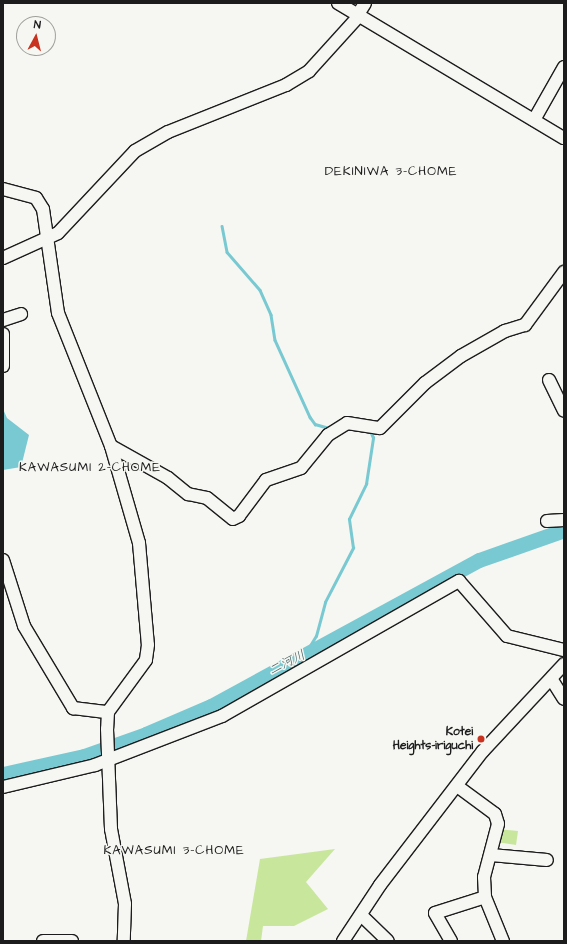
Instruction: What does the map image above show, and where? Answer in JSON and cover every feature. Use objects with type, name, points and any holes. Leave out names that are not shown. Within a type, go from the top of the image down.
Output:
[{"type":"street","points":[[338,3],[357,16],[564,138]]},
{"type":"street","points":[[3,258],[47,240],[58,233],[135,151],[168,132],[286,85],[309,71],[357,16],[365,3]]},
{"type":"street","points":[[534,120],[564,67]]},
{"type":"street","points":[[3,189],[36,198],[42,209],[58,313],[111,446],[139,543],[148,645],[146,660],[108,712],[107,729],[111,829],[125,904],[124,941]]},
{"type":"street","points":[[111,446],[168,478],[188,494],[207,498],[233,519],[239,516],[266,480],[301,468],[328,435],[348,423],[380,428],[426,383],[461,356],[504,331],[525,325],[564,272]]},
{"type":"street","points":[[3,320],[22,314]]},
{"type":"street","points":[[3,334],[3,366]]},
{"type":"street","points":[[549,380],[564,410]]},
{"type":"street","points":[[547,521],[564,520]]},
{"type":"street","points":[[3,560],[24,626],[73,708],[108,712]]},
{"type":"street","points":[[3,787],[107,758],[222,716],[459,582],[507,636],[564,650]]},
{"type":"street","points":[[343,941],[456,786],[483,752],[552,680],[564,664]]},
{"type":"street","points":[[552,680],[564,699]]},
{"type":"street","points":[[456,786],[496,814],[498,824],[484,877],[485,897],[503,941]]},
{"type":"street","points":[[491,855],[547,860]]},
{"type":"street","points":[[451,941],[435,914],[485,897]]},
{"type":"street","points":[[361,915],[388,941]]},
{"type":"street","points":[[42,941],[72,941]]},
{"type":"green space","points":[[498,829],[518,831],[516,845],[496,842]]},
{"type":"green space","points":[[335,849],[306,882],[328,909],[294,926],[263,926],[261,941],[246,941],[260,859]]},
{"type":"water","points":[[3,409],[7,418],[29,435],[21,467],[3,470]]},
{"type":"waterway","points":[[222,226],[227,252],[260,290],[271,315],[275,340],[310,417],[315,424],[329,428]]},
{"type":"waterway","points":[[305,654],[316,636],[325,602],[353,548],[349,519],[366,484],[373,438],[370,431]]},
{"type":"waterway","name":"二河川","points":[[3,774],[84,756],[146,734],[211,706],[479,560],[564,530]]},
{"type":"place","name":"Kotei Heights-iriguchi","points":[[481,739]]},
{"type":"district","name":"DEKINIWA 3-CHOME","points":[[391,171]]},
{"type":"district","name":"KAWASUMI 2-CHOME","points":[[90,467]]},
{"type":"district","name":"KAWASUMI 3-CHOME","points":[[174,850]]}]
